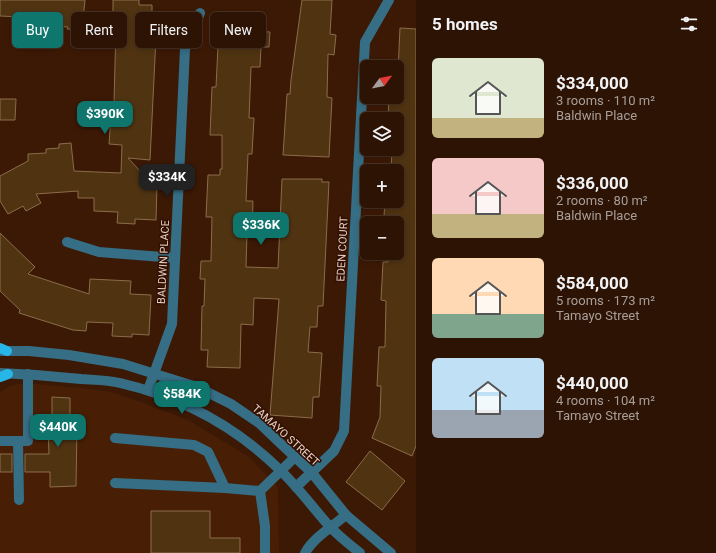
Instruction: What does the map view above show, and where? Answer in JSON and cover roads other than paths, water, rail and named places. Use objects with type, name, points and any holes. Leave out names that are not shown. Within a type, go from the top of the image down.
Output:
[{"type":"street","name":"EDEN COURT","points":[[296,487],[334,451],[344,431],[365,42],[389,0]]},
{"type":"street","name":"BALDWIN PLACE","points":[[148,390],[172,324],[185,48]]},
{"type":"street","points":[[67,242],[99,252],[175,258]]},
{"type":"street","name":"TAMAYO STREET","points":[[2,350],[29,351],[84,357],[123,364],[197,387],[231,404],[259,423],[312,473],[346,515],[391,553]]},
{"type":"street","points":[[0,441],[28,441],[28,374]]},
{"type":"street","points":[[3,375],[28,374],[119,383],[148,390],[186,404],[218,422],[245,440],[281,471],[331,528],[360,553]]},
{"type":"street","points":[[115,438],[194,445],[208,452],[225,488]]},
{"type":"street","points":[[18,441],[19,500]]},
{"type":"street","points":[[115,483],[260,491],[295,457]]},
{"type":"street","points":[[260,491],[265,526],[265,553]]},
{"type":"street","points":[[305,553],[315,540],[346,515]]}]
